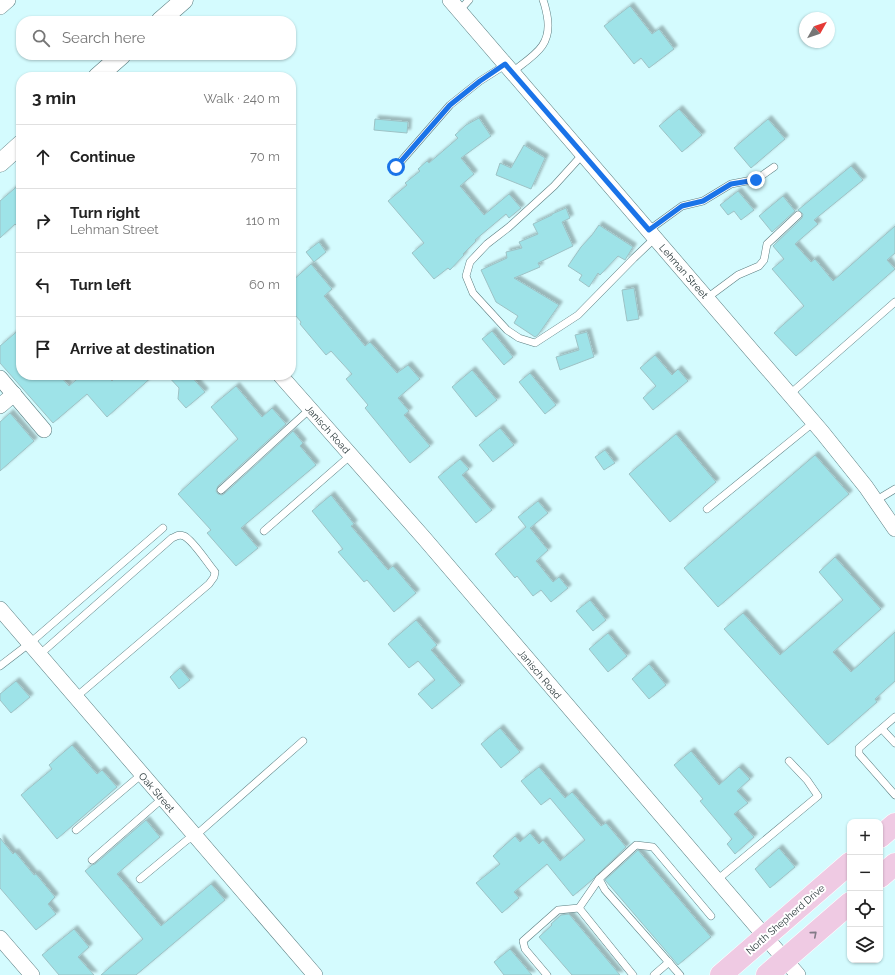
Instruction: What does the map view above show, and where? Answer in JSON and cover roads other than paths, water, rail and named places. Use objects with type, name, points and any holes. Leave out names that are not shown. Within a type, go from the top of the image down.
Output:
[{"type":"main road","points":[[883,834],[895,824]]},
{"type":"main road","points":[[883,874],[895,864]]},
{"type":"main road","name":"North Shepherd Drive","points":[[721,975],[847,866]]},
{"type":"main road","points":[[767,975],[791,967],[847,906]]},
{"type":"street","points":[[0,8],[8,0]]},
{"type":"street","points":[[166,16],[184,0]]},
{"type":"street","name":"Lehman Street","points":[[459,4],[509,68],[814,422],[895,529]]},
{"type":"street","points":[[103,72],[116,60]]},
{"type":"street","points":[[0,163],[16,149]]},
{"type":"street","points":[[0,378],[44,430]]},
{"type":"street","name":"Janisch Road","points":[[284,380],[424,538],[791,967]]},
{"type":"street","points":[[0,406],[14,394]]},
{"type":"street","name":"Oak Street","points":[[0,609],[315,975]]},
{"type":"street","points":[[0,938],[32,975]]},
{"type":"lane","points":[[396,167],[450,105],[480,81],[509,68],[543,46],[548,36],[549,26],[543,0]]},
{"type":"lane","points":[[583,154],[554,186],[509,227],[487,244],[470,262],[466,276],[473,293],[507,330],[519,338],[536,343],[578,315],[634,258],[652,234],[682,206],[703,201],[731,184],[756,180],[774,167]]},
{"type":"lane","points":[[707,298],[738,275],[759,266],[764,260],[767,244],[798,215]]},
{"type":"lane","points":[[790,394],[895,302]]},
{"type":"lane","points":[[221,490],[310,409]]},
{"type":"lane","points":[[707,509],[814,422]]},
{"type":"lane","points":[[264,531],[351,455]]},
{"type":"lane","points":[[875,501],[895,489]]},
{"type":"lane","points":[[34,649],[163,528]]},
{"type":"lane","points":[[0,666],[34,649],[172,538],[179,535],[186,537],[215,572],[214,577],[209,584],[76,697]]},
{"type":"lane","points":[[895,717],[859,748],[859,754],[895,795]]},
{"type":"lane","points":[[882,729],[895,743]]},
{"type":"lane","points":[[140,879],[187,840],[195,836],[303,741]]},
{"type":"lane","points":[[717,880],[818,796],[807,780],[790,761]]},
{"type":"lane","points":[[76,830],[142,774]]},
{"type":"lane","points":[[92,860],[162,798]]},
{"type":"lane","points":[[547,975],[525,949],[523,941],[558,910],[579,908],[599,879],[636,845],[653,847],[711,916]]},
{"type":"lane","points":[[599,879],[604,890],[680,975]]},
{"type":"lane","points":[[579,908],[633,975]]},
{"type":"lane","points":[[654,975],[669,962]]}]
